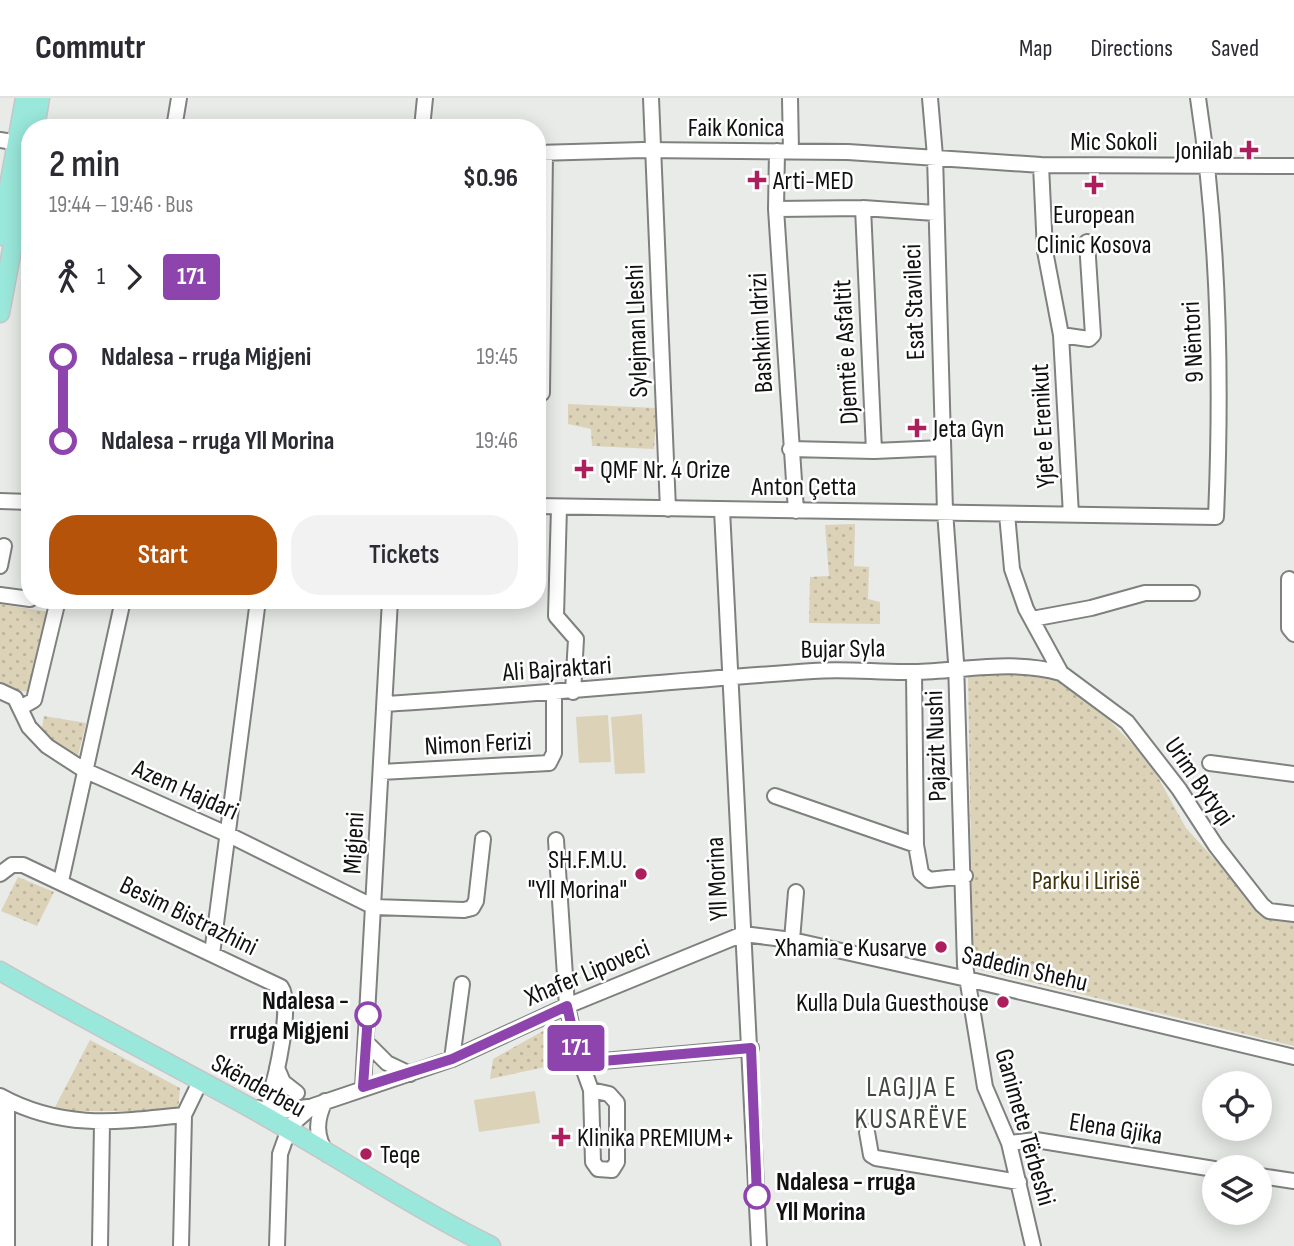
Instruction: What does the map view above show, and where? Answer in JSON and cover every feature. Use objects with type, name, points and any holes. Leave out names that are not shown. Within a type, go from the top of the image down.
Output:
[{"type":"main road","points":[[22,119],[25,98]]},
{"type":"main road","points":[[36,119],[40,98]]},
{"type":"main road","points":[[0,236],[19,145]]},
{"type":"main road","points":[[0,313],[19,145]]},
{"type":"main road","name":"Skënderbeu","points":[[0,971],[198,1087],[249,1107],[287,1133]]},
{"type":"main road","name":"Skënderbeu","points":[[0,983],[287,1133],[472,1242],[491,1246]]},
{"type":"street","points":[[176,119],[179,98]]},
{"type":"street","points":[[423,119],[425,98]]},
{"type":"street","name":"Sylejman Lleshi","points":[[651,98],[668,509]]},
{"type":"street","name":"Bashkim Idrizi","points":[[790,98],[776,209],[796,511]]},
{"type":"street","name":"Esat Stavileci","points":[[930,98],[935,156],[945,511]]},
{"type":"street","name":"9 Nëntori","points":[[1071,515],[1216,517],[1219,381],[1208,165],[1198,98]]},
{"type":"street","name":"Faik Konica","points":[[546,153],[784,151],[935,156]]},
{"type":"street","name":"Mic Sokoli","points":[[935,156],[1041,165],[1294,166]]},
{"type":"street","name":"Yjet e Erenikut","points":[[945,511],[1071,515],[1061,335],[1045,251],[1041,165]]},
{"type":"street","points":[[776,209],[863,208],[935,212]]},
{"type":"street","name":"Djemtë e Asfaltit","points":[[790,449],[874,452],[863,208]]},
{"type":"street","name":"Yjet e Erenikut","points":[[1061,335],[1093,338],[1087,242]]},
{"type":"street","points":[[874,452],[943,448]]},
{"type":"street","points":[[0,501],[21,502]]},
{"type":"street","name":"Anton Çetta","points":[[546,506],[945,511]]},
{"type":"street","points":[[559,507],[556,616],[576,639],[573,692]]},
{"type":"street","name":"Yll Morina","points":[[722,510],[759,1246]]},
{"type":"street","name":"Pajazit Nushi","points":[[945,511],[956,668],[967,979]]},
{"type":"street","name":"Urim Bytyqi","points":[[1007,514],[1012,569],[1031,619],[1061,673]]},
{"type":"street","points":[[0,566],[4,546]]},
{"type":"street","points":[[1289,579],[1289,628],[1294,634]]},
{"type":"street","points":[[1031,619],[1091,608],[1145,593],[1192,593]]},
{"type":"street","points":[[0,595],[21,598]]},
{"type":"street","points":[[20,708],[34,700],[56,609]]},
{"type":"street","points":[[61,881],[121,609]]},
{"type":"street","points":[[212,954],[257,609]]},
{"type":"street","name":"Migjeni","points":[[363,1087],[390,609]]},
{"type":"street","name":"Urim Bytyqi","points":[[956,668],[1035,667],[1061,673],[1127,722],[1262,905],[1269,911],[1294,914]]},
{"type":"street","name":"Bujar Syla","points":[[731,679],[815,670],[914,672],[956,668]]},
{"type":"street","points":[[914,672],[916,845],[921,873],[932,880],[965,876]]},
{"type":"street","name":"Ali Bajraktari","points":[[386,704],[554,694],[731,679]]},
{"type":"street","name":"Azem Hajdari","points":[[0,691],[15,698],[29,727],[47,746],[84,770],[229,835],[374,907]]},
{"type":"street","name":"Nimon Ferizi","points":[[381,772],[549,763],[554,753],[554,694]]},
{"type":"street","points":[[1210,763],[1294,774]]},
{"type":"street","points":[[775,796],[916,845]]},
{"type":"street","points":[[374,907],[472,908],[483,839]]},
{"type":"street","points":[[556,840],[567,1006],[580,1063],[591,1090],[594,1165],[598,1169],[612,1170],[617,1162],[617,1103],[609,1094],[591,1090]]},
{"type":"street","name":"Besim Bistrazhini","points":[[0,874],[12,865],[23,865],[277,984],[284,991],[286,1001],[277,1068]]},
{"type":"street","points":[[792,940],[796,892]]},
{"type":"street","name":"Sadedin Shehu","points":[[743,934],[792,940],[967,979],[1294,1057]]},
{"type":"street","name":"Xhafer Lipoveci","points":[[287,1133],[293,1121],[319,1103],[452,1059],[567,1006],[743,934]]},
{"type":"street","name":"Ganimete Tërbeshi","points":[[967,979],[985,1087],[1010,1143],[1033,1246]]},
{"type":"street","points":[[452,1059],[462,984]]},
{"type":"street","points":[[366,1042],[387,1063],[410,1074]]},
{"type":"street","points":[[580,1063],[751,1048]]},
{"type":"street","points":[[277,1068],[283,1082],[297,1093]]},
{"type":"street","points":[[269,1098],[277,1068]]},
{"type":"street","points":[[181,1246],[184,1115],[198,1087]]},
{"type":"street","points":[[7,1246],[4,1098],[55,1119],[102,1123],[184,1115]]},
{"type":"street","points":[[249,1107],[277,1111],[319,1103],[318,1136],[327,1155]]},
{"type":"street","points":[[100,1246],[102,1123]]},
{"type":"street","points":[[867,1132],[871,1155],[876,1158],[1018,1182]]},
{"type":"street","points":[[277,1246],[280,1154],[287,1133]]},
{"type":"street","name":"Elena Gjika","points":[[1010,1143],[1036,1140],[1202,1167]]},
{"type":"street","points":[[1272,1178],[1294,1181]]},
{"type":"green space","points":[[568,404],[657,408],[654,449],[592,446],[591,429],[568,424]]},
{"type":"green space","points":[[855,524],[854,566],[869,567],[868,599],[880,602],[880,624],[809,623],[810,577],[829,576],[825,525]]},
{"type":"green space","points":[[0,604],[49,612],[32,693],[0,686]]},
{"type":"green space","name":"Parku i Lirisë","points":[[1019,667],[1074,684],[1149,761],[1186,828],[1269,919],[1294,923],[1294,1046],[973,968],[968,675]]},
{"type":"green space","points":[[642,714],[645,773],[615,774],[611,717]]},
{"type":"green space","points":[[608,715],[611,762],[579,763],[576,717]]},
{"type":"green space","points":[[44,716],[86,723],[77,760],[56,748],[41,732]]},
{"type":"green space","points":[[18,877],[54,892],[37,926],[1,911]]},
{"type":"green space","points":[[561,1021],[554,1065],[490,1079],[493,1059]]},
{"type":"green space","points":[[90,1040],[180,1088],[178,1111],[53,1111]]},
{"type":"green space","points":[[535,1091],[540,1123],[479,1132],[474,1100]]},
{"type":"bus line","name":"171","points":[[368,1015],[363,1087],[452,1059],[567,1006],[580,1063],[751,1048],[757,1196]]},
{"type":"place","name":"Jonilab","points":[[1249,150]]},
{"type":"place","name":"Arti-MED","points":[[757,180]]},
{"type":"place","name":"European Clinic Kosova","points":[[1094,185]]},
{"type":"place","name":"Jeta Gyn","points":[[917,428]]},
{"type":"place","name":"QMF Nr. 4 Orize","points":[[584,469]]},
{"type":"place","name":"SH.F.M.U. \"Yll Morina\"","points":[[641,874]]},
{"type":"place","name":"Xhamia e Kusarve","points":[[941,947]]},
{"type":"place","name":"Kulla Dula Guesthouse","points":[[1003,1002]]},
{"type":"place","name":"Ndalesa - rruga Migjeni","points":[[368,1015]]},
{"type":"place","name":"Klinika PREMIUM+","points":[[561,1137]]},
{"type":"place","name":"Teqe","points":[[366,1154]]},
{"type":"place","name":"Ndalesa - rruga Yll Morina","points":[[757,1196]]},
{"type":"district","name":"LAGJJA E KUSARËVE","points":[[912,1102]]}]
